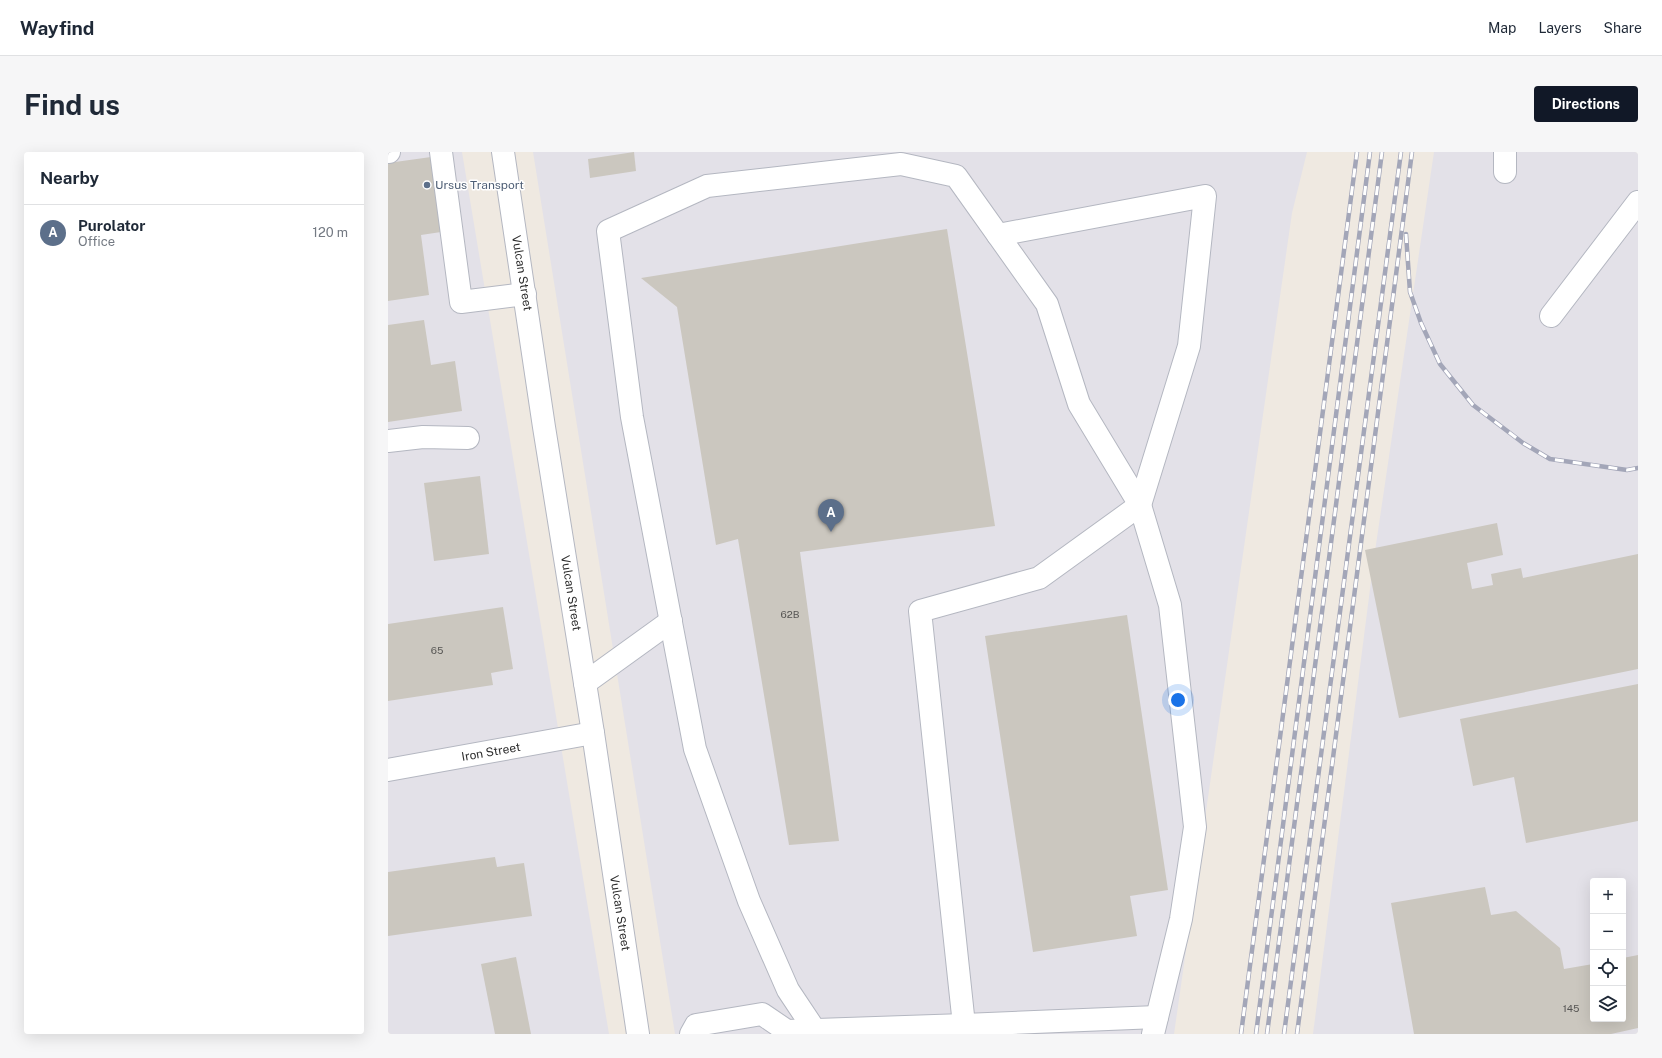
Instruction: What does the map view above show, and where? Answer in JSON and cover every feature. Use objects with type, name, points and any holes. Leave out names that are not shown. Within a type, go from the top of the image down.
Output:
[{"type":"street","points":[[442,152],[461,302],[525,294]]},
{"type":"street","name":"Vulcan Street","points":[[503,152],[544,427],[586,683],[638,1034]]},
{"type":"street","points":[[691,1034],[696,1025],[762,1014],[786,1032],[814,1031],[964,1025],[1006,1029],[1155,1025],[1182,919],[1195,827],[1170,604],[1140,505],[1079,404],[1047,304],[956,176],[901,164],[707,186],[608,231],[632,417],[695,749],[749,901],[788,990],[814,1031]]},
{"type":"street","points":[[964,1025],[920,611],[1039,578],[1140,505],[1189,346],[1205,196],[998,235]]},
{"type":"street","points":[[1551,316],[1638,202]]},
{"type":"street","points":[[388,441],[423,437],[468,438]]},
{"type":"street","points":[[586,683],[671,621]]},
{"type":"street","name":"Iron Street","points":[[388,770],[593,733]]},
{"type":"shaded area","points":[[388,152],[462,152],[609,1034],[388,1034]]},
{"type":"shaded area","points":[[533,152],[1307,152],[1292,213],[1174,1034],[675,1034]]},
{"type":"shaded area","points":[[1434,152],[1638,152],[1638,1034],[1313,1034],[1374,558]]},
{"type":"building","points":[[634,152],[636,171],[590,178],[588,159]]},
{"type":"building","points":[[431,157],[441,232],[421,235],[429,295],[388,301],[388,163]]},
{"type":"building","points":[[947,229],[995,526],[800,552],[839,841],[789,845],[738,539],[716,545],[677,307],[641,278]]},
{"type":"building","points":[[424,320],[431,365],[455,361],[462,411],[388,422],[388,325]]},
{"type":"building","points":[[480,476],[489,554],[434,561],[424,483]]},
{"type":"building","points":[[1497,523],[1503,555],[1467,563],[1472,589],[1493,585],[1491,574],[1521,568],[1523,578],[1638,554],[1638,669],[1399,718],[1365,550]]},
{"type":"building","points":[[503,607],[513,669],[491,673],[493,685],[388,701],[388,624]]},
{"type":"building","points":[[1127,615],[1168,890],[1130,896],[1137,936],[1033,952],[985,636]]},
{"type":"building","points":[[1638,684],[1638,821],[1526,843],[1514,777],[1473,786],[1460,719]]},
{"type":"building","points":[[495,857],[497,867],[524,863],[532,916],[388,936],[388,872]]},
{"type":"building","points":[[1485,887],[1491,915],[1516,911],[1560,948],[1564,969],[1590,965],[1590,1022],[1626,1022],[1626,957],[1638,955],[1638,1028],[1611,1034],[1414,1034],[1391,903]]},
{"type":"building","points":[[516,957],[531,1034],[495,1034],[481,964]]},
{"type":"railway","points":[[1241,1034],[1357,152]]},
{"type":"railway","points":[[1256,1034],[1370,152]]},
{"type":"railway","points":[[1267,1034],[1382,152]]},
{"type":"railway","points":[[1284,1034],[1401,152]]},
{"type":"railway","points":[[1297,1034],[1412,152]]},
{"type":"railway","points":[[1406,234],[1410,292],[1421,323],[1440,364],[1473,405],[1523,443],[1550,459],[1627,470],[1638,468]]},
{"type":"place","name":"Ursus Transport","points":[[427,185]]},
{"type":"place","name":"Purolator","points":[[831,532]]}]
